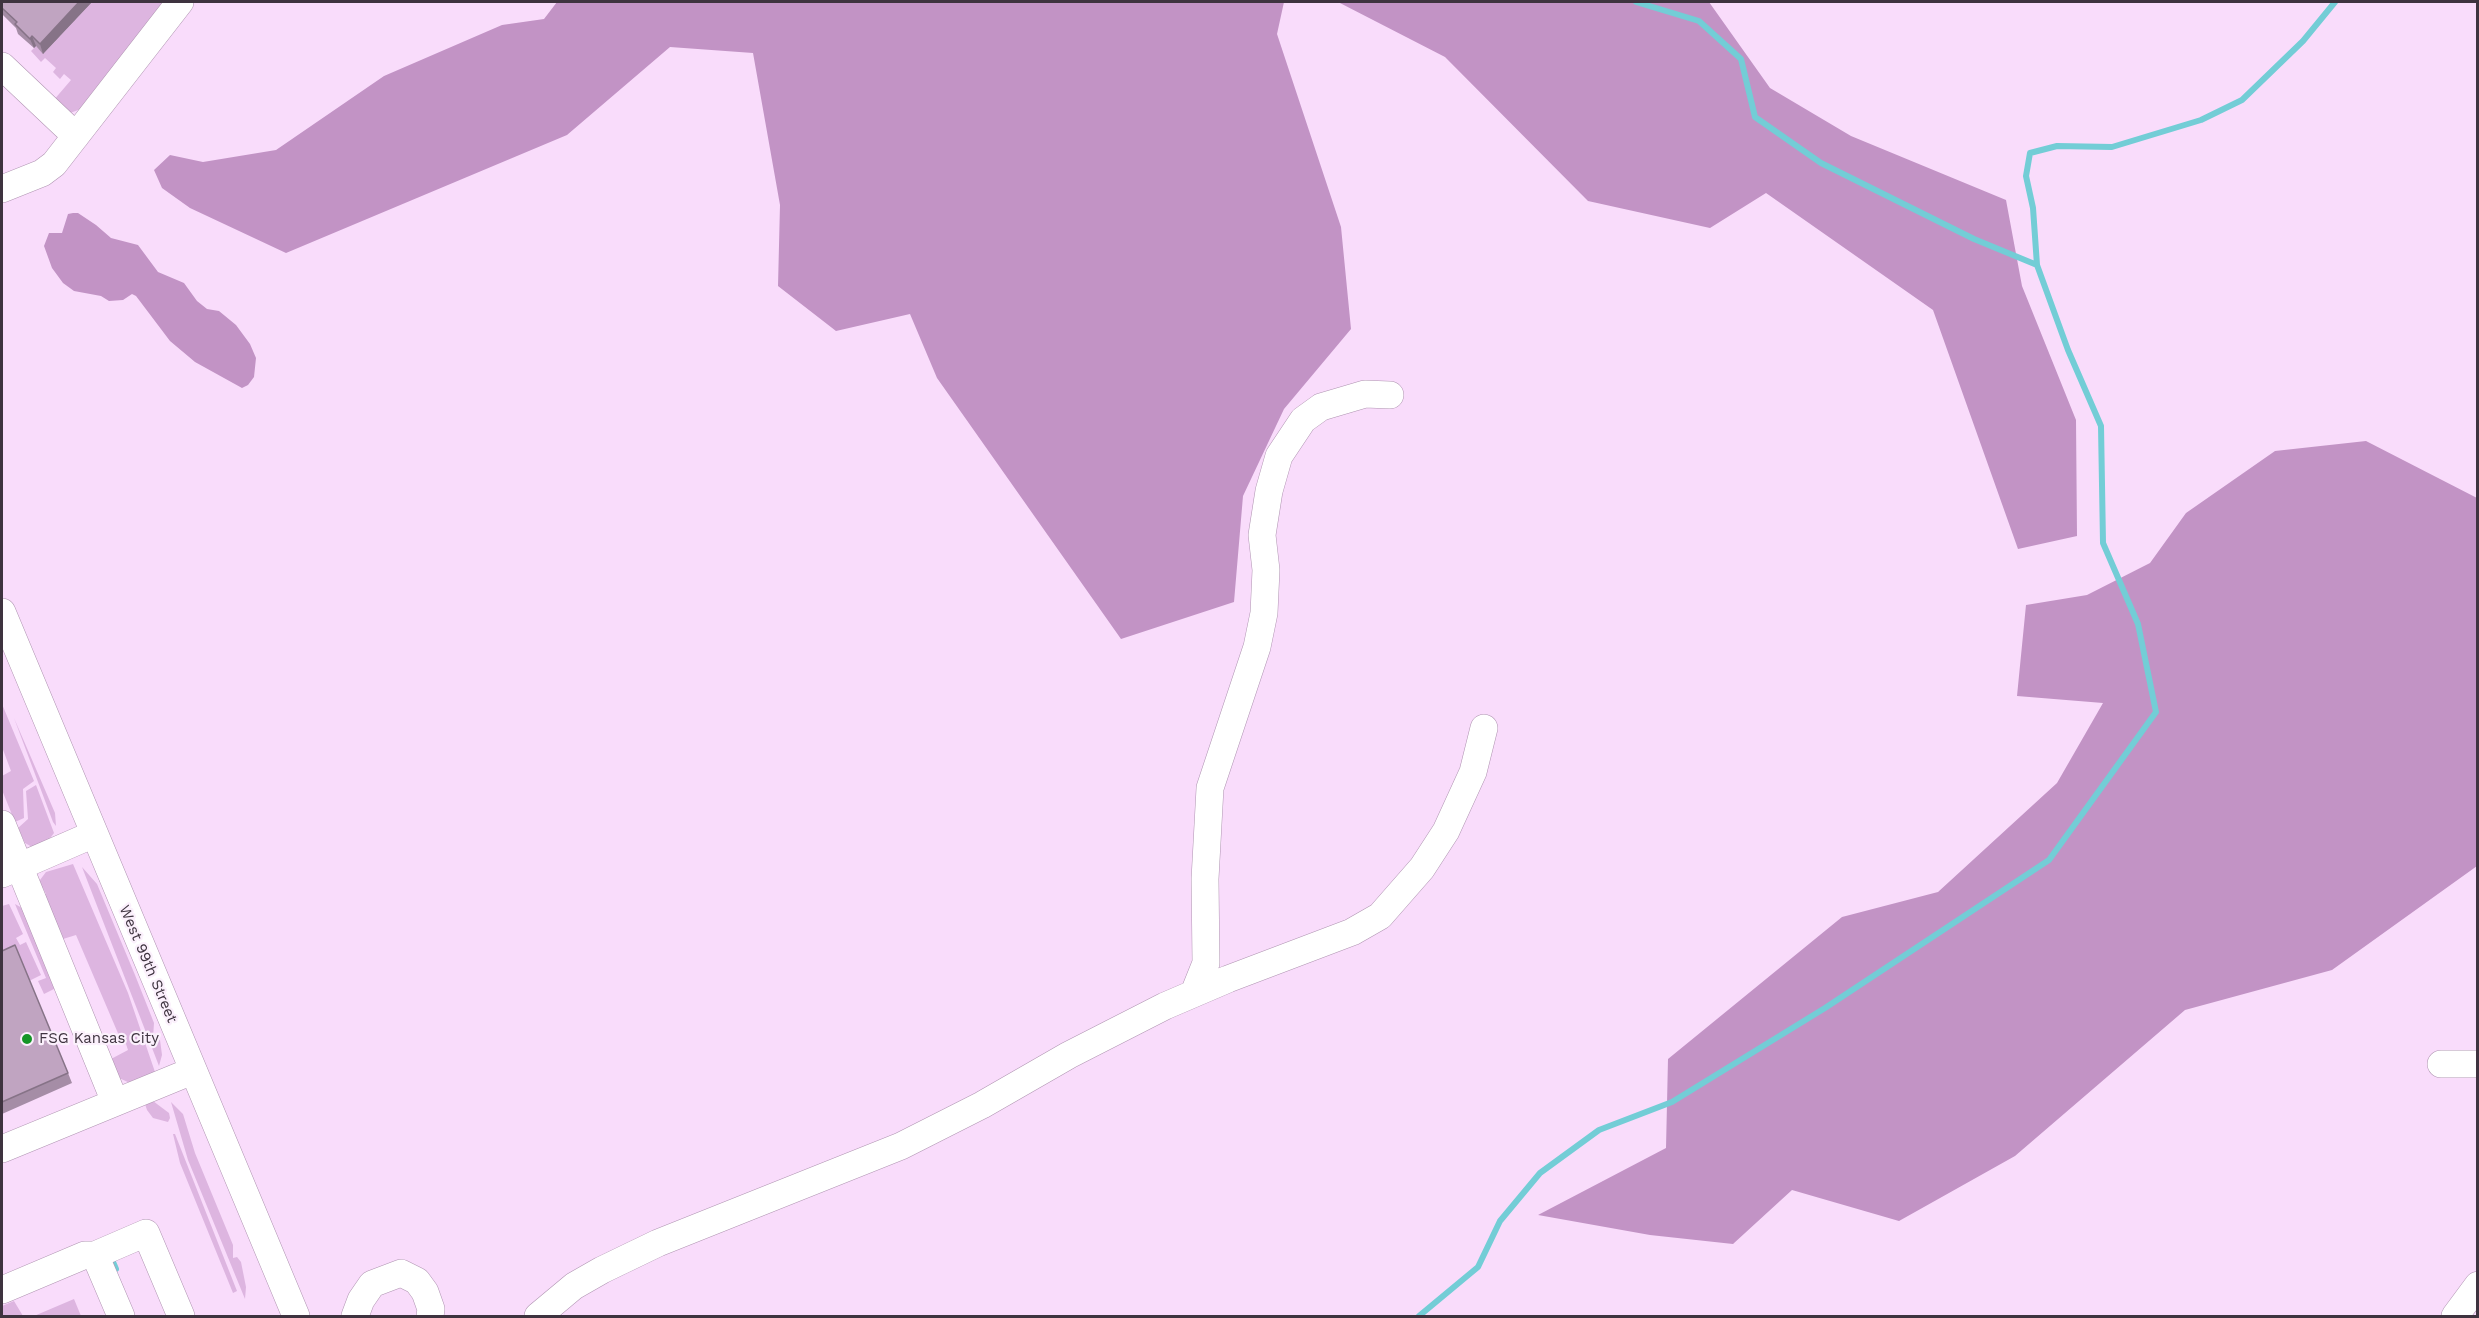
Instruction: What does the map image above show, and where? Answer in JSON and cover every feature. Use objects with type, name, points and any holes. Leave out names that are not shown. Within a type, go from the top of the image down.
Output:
[{"type":"street","points":[[2,189],[42,173],[54,164],[180,2]]},
{"type":"street","points":[[2,66],[76,136]]},
{"type":"street","points":[[1194,993],[1206,963],[1205,879],[1210,788],[1257,647],[1264,614],[1266,570],[1262,535],[1269,490],[1279,456],[1303,420],[1321,407],[1365,394],[1390,394]]},
{"type":"street","name":"West 99th Street","points":[[2,612],[296,1316]]},
{"type":"street","points":[[538,1317],[574,1286],[602,1270],[669,1239],[901,1146],[982,1105],[1069,1055],[1194,993],[1352,932],[1380,916],[1422,868],[1446,831],[1473,772],[1484,728]]},
{"type":"street","points":[[2,824],[10,870],[115,1102]]},
{"type":"street","points":[[10,870],[94,834]]},
{"type":"street","points":[[2441,1064],[2478,1064]]},
{"type":"street","points":[[2,1149],[192,1071]]},
{"type":"street","points":[[2,1290],[85,1255],[95,1255],[146,1233],[181,1317]]},
{"type":"street","points":[[95,1255],[121,1317]]},
{"type":"street","points":[[355,1317],[361,1300],[372,1284],[401,1273],[417,1281],[425,1292],[431,1309],[430,1317]]},
{"type":"street","points":[[2455,1317],[2478,1285]]},
{"type":"shaded area","points":[[92,2],[163,2],[81,109],[70,113],[53,101],[71,80],[64,74],[60,79],[53,72],[56,68],[45,58],[41,62],[31,51],[36,46],[44,53]]},
{"type":"shaded area","points":[[557,2],[1284,2],[1277,34],[1341,227],[1351,329],[1284,409],[1243,496],[1234,602],[1121,639],[937,378],[910,314],[836,331],[778,286],[780,205],[753,53],[670,47],[567,135],[286,253],[190,208],[162,188],[154,170],[170,155],[203,162],[276,150],[384,76],[502,25],[544,19]]},
{"type":"shaded area","points":[[1338,2],[1709,2],[1770,88],[1851,136],[2006,200],[2022,286],[2076,420],[2077,536],[2018,549],[1933,310],[1766,193],[1710,228],[1588,201],[1445,57]]},
{"type":"shaded area","points":[[78,213],[111,238],[138,245],[158,272],[184,283],[197,301],[207,309],[219,311],[236,325],[250,344],[256,358],[254,377],[248,385],[242,388],[195,362],[170,341],[136,296],[132,294],[123,300],[109,301],[101,296],[74,291],[63,283],[52,268],[44,246],[49,233],[62,233],[68,214]]},
{"type":"shaded area","points":[[2366,441],[2477,498],[2477,866],[2332,970],[2185,1010],[2015,1156],[1899,1221],[1792,1190],[1733,1244],[1650,1235],[1538,1215],[1666,1148],[1668,1059],[1842,917],[1938,892],[2057,783],[2103,703],[2017,696],[2026,605],[2087,595],[2150,563],[2186,513],[2275,451]]},
{"type":"shaded area","points":[[2,704],[34,781],[23,789],[24,818],[15,822],[2,790],[2,776],[11,771],[2,747]]},
{"type":"shaded area","points":[[14,718],[55,813],[56,826],[53,822]]},
{"type":"shaded area","points":[[36,785],[54,833],[48,841],[34,848],[25,843],[18,828],[28,819],[26,791]]},
{"type":"shaded area","points":[[73,864],[128,993],[155,1072],[130,1083],[119,1078],[111,1059],[128,1050],[126,1044],[123,1045],[76,935],[63,939],[42,895],[46,894],[43,888],[40,889],[40,880],[46,872]]},
{"type":"shaded area","points":[[82,867],[97,884],[154,1023],[153,1038],[160,1040],[162,1055],[159,1066]]},
{"type":"shaded area","points":[[9,904],[23,934],[16,938],[20,945],[26,942],[41,975],[29,981],[2,955],[2,906]]},
{"type":"shaded area","points":[[15,904],[22,908],[56,988],[44,994],[38,981],[46,978]]},
{"type":"shaded area","points":[[153,1101],[169,1113],[168,1122],[153,1118],[147,1110],[145,1104]]},
{"type":"shaded area","points":[[171,1102],[183,1114],[195,1153],[233,1245],[233,1258],[237,1257],[241,1262],[246,1287],[245,1299],[188,1160]]},
{"type":"shaded area","points":[[173,1134],[175,1134],[237,1291],[233,1293],[180,1163]]},
{"type":"shaded area","points":[[74,1299],[81,1316],[34,1316]]},
{"type":"shaded area","points":[[14,1301],[23,1316],[2,1316],[2,1306]]},
{"type":"building","points":[[2,2],[79,2],[40,44],[32,36],[30,39],[15,24],[17,22],[2,8]]},
{"type":"building","name":"FSG Kansas City","points":[[15,945],[68,1073],[2,1102],[2,951]]},
{"type":"waterway","points":[[1636,2],[1699,21],[1741,59],[1755,117],[1821,163],[1974,239],[2037,265]]},
{"type":"waterway","points":[[1419,1316],[1478,1267],[1500,1221],[1540,1173],[1599,1130],[1672,1102],[1825,1008],[2049,860],[2156,712],[2138,624],[2103,543],[2101,426],[2068,350],[2037,265],[2033,208],[2026,176],[2030,153],[2057,146],[2112,147],[2201,120],[2242,100],[2303,41],[2335,2]]},
{"type":"waterway","points":[[113,1262],[116,1269]]},
{"type":"place","name":"FSG Kansas City","points":[[27,1039]]}]
